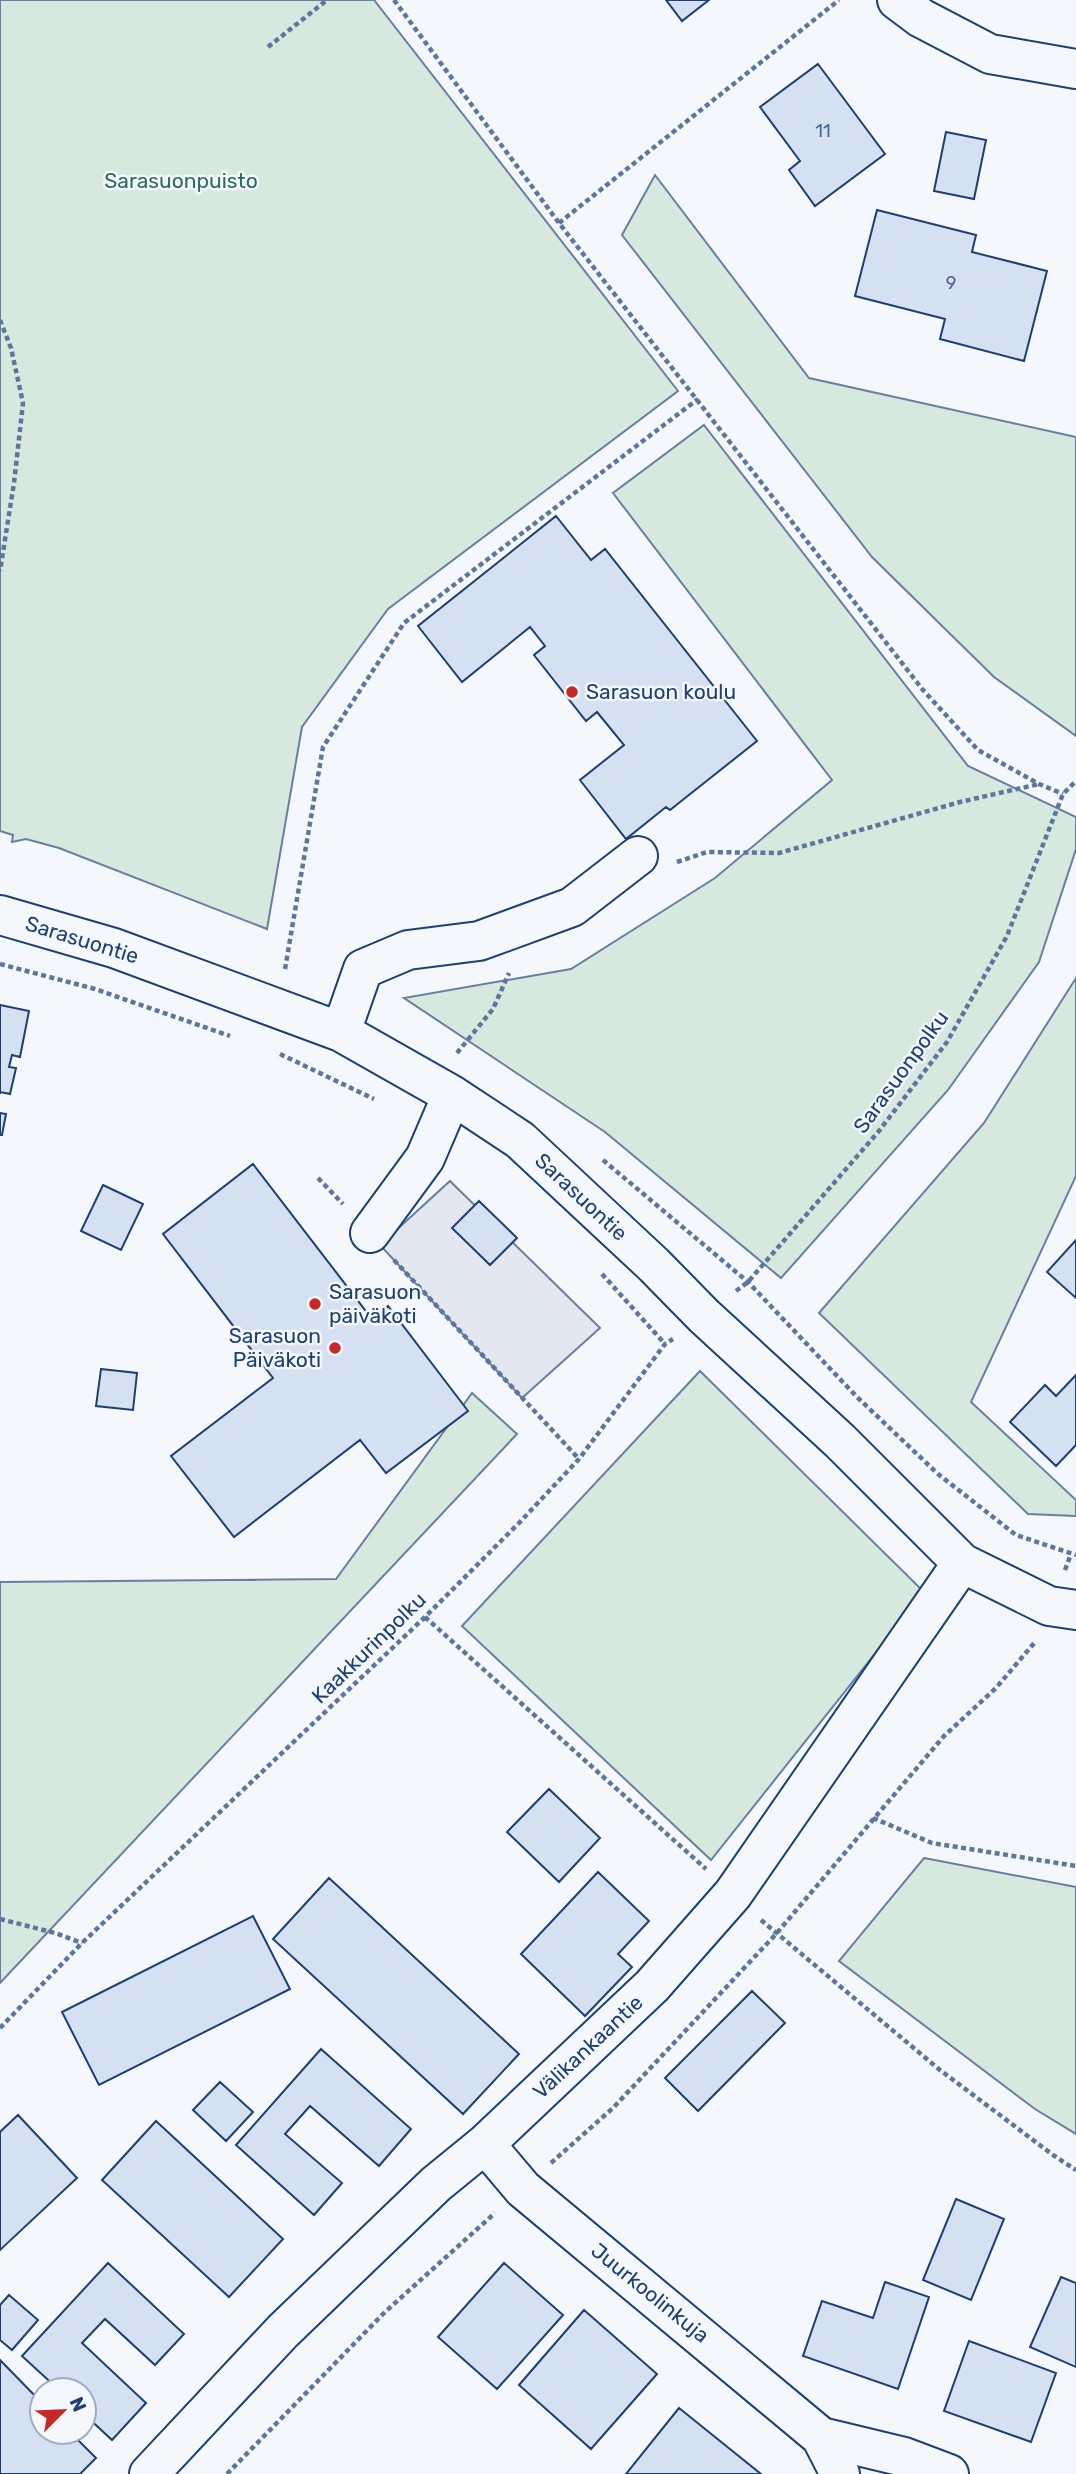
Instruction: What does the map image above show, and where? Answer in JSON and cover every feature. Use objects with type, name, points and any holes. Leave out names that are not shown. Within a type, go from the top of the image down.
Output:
[{"type":"street","points":[[897,0],[921,18],[990,54],[1076,69]]},
{"type":"street","points":[[341,1032],[363,969],[408,950],[479,942],[572,907],[655,860]]},
{"type":"street","name":"Sarasuontie","points":[[0,915],[114,948],[341,1032],[452,1077],[840,1441],[961,1563],[1063,1608]]},
{"type":"street","points":[[370,1233],[425,1158],[452,1077]]},
{"type":"street","name":"Välikankaantie","points":[[149,2474],[283,2331],[436,2184],[485,2144],[652,1986],[733,1894],[961,1563]]},
{"type":"street","name":"Juurkoolinkuja","points":[[485,2144],[523,2189],[821,2437],[840,2474]]},
{"type":"street","name":"Juurkoolinkuja","points":[[821,2437],[904,2457],[949,2474]]},
{"type":"path","points":[[268,47],[327,0]]},
{"type":"path","points":[[394,0],[559,223],[923,690],[978,751],[1039,785],[1063,794]]},
{"type":"path","points":[[559,223],[839,0]]},
{"type":"path","points":[[0,320],[10,348],[23,403],[0,571]]},
{"type":"path","points":[[285,969],[323,747],[404,623],[698,399]]},
{"type":"path","name":"Sarasuonpolku","points":[[748,1282],[879,1131],[947,1042],[1007,936],[1063,794],[1076,781]]},
{"type":"path","points":[[655,860],[707,852],[779,853],[960,802],[1039,785]]},
{"type":"path","points":[[452,1077],[493,1009],[530,922]]},
{"type":"path","points":[[0,964],[95,989],[237,1038]]},
{"type":"path","points":[[275,1052],[376,1100]]},
{"type":"path","points":[[318,1178],[579,1459]]},
{"type":"path","points":[[600,1271],[665,1344]]},
{"type":"path","points":[[227,2474],[385,2312],[622,2099],[776,1934],[944,1736],[996,1688],[1031,1645],[1051,1629],[1063,1608],[1074,1555],[1016,1535],[938,1474],[857,1397],[748,1282]]},
{"type":"path","name":"Kaakkurinpolku","points":[[0,2028],[82,1943],[425,1617],[579,1459],[665,1344],[748,1282]]},
{"type":"path","points":[[873,1818],[932,1843],[1076,1866]]},
{"type":"path","points":[[0,1919],[82,1943]]},
{"type":"green space","name":"Sarasuonpuisto","points":[[0,0],[374,0],[678,391],[388,609],[302,727],[267,929],[59,848],[26,839],[12,842],[13,835],[0,831]]},
{"type":"green space","points":[[655,175],[809,378],[1076,437],[1076,736],[994,677],[872,557],[622,235]]},
{"type":"green space","points":[[704,425],[968,766],[1076,817],[1076,849],[1039,962],[948,1090],[781,1278],[605,1132],[404,998],[571,969],[715,878],[832,780],[613,493]]},
{"type":"green space","points":[[1076,978],[1076,1176],[971,1402],[1076,1500],[1076,1516],[1028,1514],[819,1313],[984,1123]]},
{"type":"green space","points":[[700,1371],[924,1592],[711,1860],[462,1626]]},
{"type":"green space","points":[[472,1393],[517,1434],[0,1983],[0,1582],[336,1579]]},
{"type":"green space","points":[[924,1858],[1076,1887],[1076,2134],[1035,2109],[839,1961]]},
{"type":"shaded area","points":[[450,1181],[600,1328],[522,1398],[380,1245]]},
{"type":"building","points":[[666,0],[709,0],[682,21]]},
{"type":"building","points":[[818,64],[885,154],[815,206],[789,170],[800,161],[760,107]]},
{"type":"building","points":[[946,132],[986,140],[974,199],[934,191]]},
{"type":"building","points":[[877,210],[976,235],[972,252],[1047,271],[1024,361],[940,339],[945,319],[855,296]]},
{"type":"building","points":[[556,516],[591,560],[605,549],[757,741],[670,810],[666,807],[626,839],[580,780],[624,745],[597,712],[586,721],[534,655],[545,646],[530,627],[462,682],[418,626]]},
{"type":"building","points":[[0,1005],[29,1011],[20,1057],[12,1055],[9,1067],[16,1068],[10,1094],[0,1092]]},
{"type":"building","points":[[0,1113],[6,1114],[2,1135],[0,1135]]},
{"type":"building","name":"Sarasuon Päiväkoti","points":[[253,1164],[372,1319],[388,1306],[468,1411],[386,1473],[360,1440],[234,1537],[171,1456],[273,1378],[163,1234]]},
{"type":"building","points":[[103,1185],[143,1204],[121,1250],[81,1231]]},
{"type":"building","points":[[479,1201],[517,1238],[490,1265],[452,1228]]},
{"type":"building","points":[[1076,1240],[1076,1298],[1047,1272]]},
{"type":"building","points":[[101,1369],[137,1373],[133,1410],[96,1406]]},
{"type":"building","points":[[1076,1375],[1076,1445],[1056,1466],[1010,1422],[1045,1385],[1056,1396]]},
{"type":"building","points":[[549,1789],[600,1838],[559,1882],[507,1832]]},
{"type":"building","points":[[598,1872],[649,1921],[618,1954],[632,1967],[585,2016],[521,1954]]},
{"type":"building","points":[[329,1878],[519,2054],[463,2114],[273,1939]]},
{"type":"building","points":[[253,1916],[290,1989],[99,2085],[62,2012]]},
{"type":"building","points":[[752,1991],[785,2023],[698,2111],[665,2078]]},
{"type":"building","points":[[321,2049],[411,2129],[379,2166],[310,2106],[285,2134],[342,2183],[314,2215],[236,2145]]},
{"type":"building","points":[[220,2082],[253,2112],[226,2141],[193,2110]]},
{"type":"building","points":[[18,2115],[77,2178],[0,2250],[0,2132]]},
{"type":"building","points":[[156,2121],[283,2239],[229,2297],[102,2180]]},
{"type":"building","points":[[956,2199],[1004,2219],[971,2300],[923,2280]]},
{"type":"building","points":[[108,2263],[184,2334],[155,2365],[105,2319],[82,2343],[146,2403],[112,2440],[98,2427],[98,2376],[44,2376],[22,2356]]},
{"type":"building","points":[[504,2263],[563,2315],[497,2389],[438,2337]]},
{"type":"building","points":[[1061,2277],[1076,2283],[1076,2367],[1030,2347]]},
{"type":"building","points":[[885,2282],[929,2297],[898,2389],[803,2356],[822,2301],[873,2318]]},
{"type":"building","points":[[9,2295],[38,2320],[12,2350],[0,2340],[0,2305]]},
{"type":"building","points":[[584,2310],[657,2374],[591,2449],[519,2385]]},
{"type":"building","points":[[969,2341],[1056,2373],[1031,2442],[944,2411]]},
{"type":"building","points":[[0,2360],[28,2389],[28,2446],[84,2446],[96,2458],[80,2474],[0,2474]]},
{"type":"building","points":[[679,2408],[761,2474],[626,2474]]},
{"type":"place","name":"Sarasuon koulu","points":[[572,692]]},
{"type":"place","name":"Sarasuon päiväkoti","points":[[315,1304]]},
{"type":"place","name":"Sarasuon Päiväkoti","points":[[335,1348]]}]
